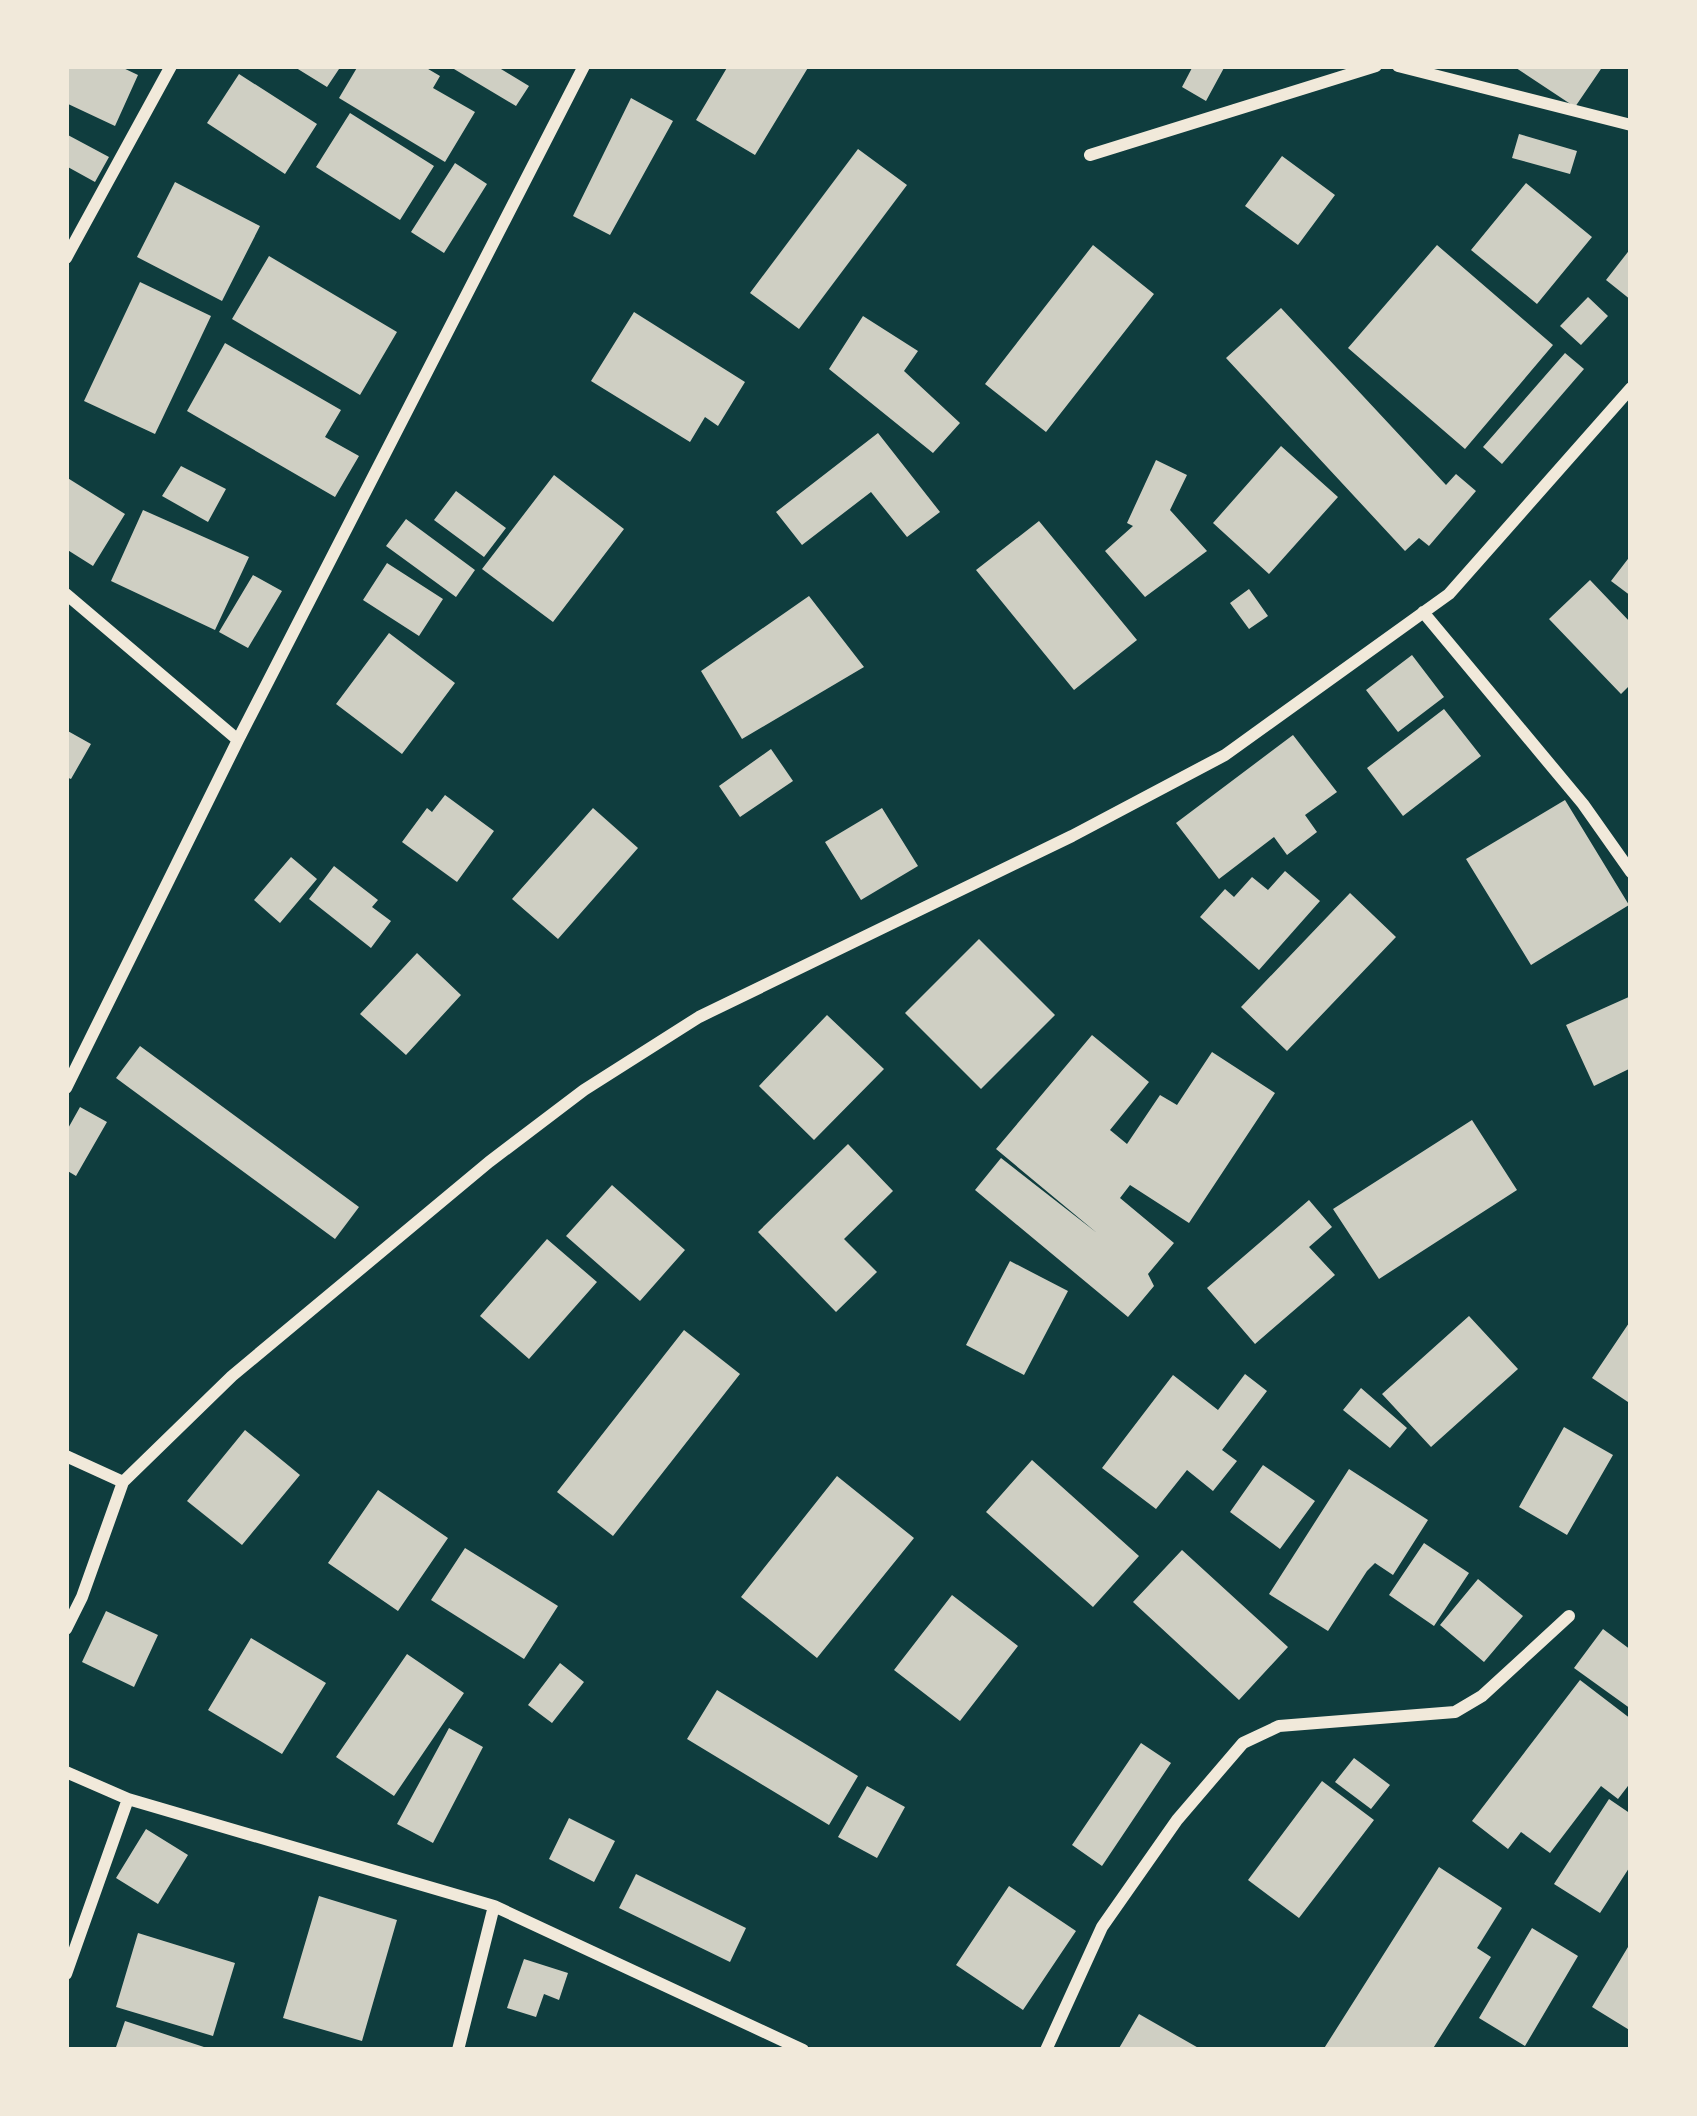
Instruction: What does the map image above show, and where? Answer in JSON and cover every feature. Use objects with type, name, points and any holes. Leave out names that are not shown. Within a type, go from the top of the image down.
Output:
[{"type":"street","points":[[66,258],[171,66]]},
{"type":"street","points":[[66,1088],[238,740],[584,66]]},
{"type":"street","points":[[1090,155],[1376,66]]},
{"type":"street","points":[[1398,66],[1631,125]]},
{"type":"street","points":[[66,1629],[123,1482],[232,1376],[488,1162],[584,1090],[699,1017],[1072,836],[1225,755],[1449,594],[1631,388]]},
{"type":"street","points":[[66,594],[238,740]]},
{"type":"street","points":[[1423,612],[1583,804],[1631,872]]},
{"type":"street","points":[[66,1456],[123,1482]]},
{"type":"street","points":[[1046,2050],[1102,1927],[1177,1820],[1243,1743],[1280,1726],[1455,1712],[1482,1696],[1569,1616]]},
{"type":"street","points":[[66,1772],[128,1799],[494,1906],[803,2050]]},
{"type":"street","points":[[66,1974],[128,1799]]},
{"type":"street","points":[[458,2050],[494,1906]]},
{"type":"building","points":[[66,66],[119,66],[138,75],[115,126],[66,103]]},
{"type":"building","points":[[293,66],[341,66],[327,87]]},
{"type":"building","points":[[358,66],[423,66],[440,76],[433,88],[475,112],[445,162],[339,98]]},
{"type":"building","points":[[496,66],[529,86],[516,106],[454,69]]},
{"type":"building","points":[[728,66],[809,66],[755,155],[696,120]]},
{"type":"building","points":[[1193,66],[1225,66],[1206,101],[1182,87]]},
{"type":"building","points":[[1513,66],[1603,66],[1575,107]]},
{"type":"building","points":[[239,74],[317,124],[285,174],[207,123]]},
{"type":"building","points":[[631,98],[673,121],[610,235],[573,216]]},
{"type":"building","points":[[350,113],[434,166],[400,220],[316,167]]},
{"type":"building","points":[[66,134],[109,157],[95,182],[66,166]]},
{"type":"building","points":[[1519,134],[1577,151],[1570,174],[1512,158]]},
{"type":"building","points":[[858,149],[907,185],[799,329],[750,293]]},
{"type":"building","points":[[1282,156],[1335,195],[1298,245],[1245,206]]},
{"type":"building","points":[[455,163],[487,184],[444,253],[411,232]]},
{"type":"building","points":[[175,182],[260,226],[222,301],[137,257]]},
{"type":"building","points":[[1526,183],[1592,237],[1537,304],[1471,250]]},
{"type":"building","points":[[1093,245],[1154,294],[1046,432],[985,384]]},
{"type":"building","points":[[1437,245],[1553,345],[1465,449],[1348,348]]},
{"type":"building","points":[[1631,248],[1631,300],[1606,280]]},
{"type":"building","points":[[269,256],[397,332],[360,395],[232,319]]},
{"type":"building","points":[[140,282],[211,316],[155,434],[84,401]]},
{"type":"building","points":[[1588,297],[1608,316],[1581,345],[1560,326]]},
{"type":"building","points":[[1281,308],[1446,485],[1456,474],[1476,491],[1429,546],[1419,538],[1405,551],[1226,358]]},
{"type":"building","points":[[634,312],[745,382],[718,426],[705,417],[690,442],[591,381]]},
{"type":"building","points":[[863,316],[918,351],[904,371],[960,423],[933,453],[829,369]]},
{"type":"building","points":[[225,343],[341,410],[325,437],[359,456],[335,497],[187,411]]},
{"type":"building","points":[[1565,353],[1584,369],[1502,464],[1483,447]]},
{"type":"building","points":[[878,433],[940,512],[907,537],[871,492],[802,545],[776,512]]},
{"type":"building","points":[[1281,446],[1338,497],[1269,574],[1213,523]]},
{"type":"building","points":[[1156,460],[1187,475],[1170,510],[1207,551],[1145,597],[1105,551],[1133,526],[1127,523]]},
{"type":"building","points":[[181,466],[226,489],[208,522],[162,496]]},
{"type":"building","points":[[554,475],[624,529],[553,622],[482,569]]},
{"type":"building","points":[[66,477],[125,514],[93,566],[66,549]]},
{"type":"building","points":[[456,491],[506,528],[484,557],[434,520]]},
{"type":"building","points":[[143,510],[249,557],[215,630],[111,581]]},
{"type":"building","points":[[406,519],[475,570],[456,597],[386,546]]},
{"type":"building","points":[[1039,521],[1137,640],[1074,690],[976,570]]},
{"type":"building","points":[[1631,555],[1631,596],[1611,581]]},
{"type":"building","points":[[387,563],[443,599],[419,636],[363,600]]},
{"type":"building","points":[[253,575],[282,591],[248,648],[219,632]]},
{"type":"building","points":[[1590,580],[1631,623],[1631,684],[1621,694],[1549,619]]},
{"type":"building","points":[[1249,589],[1268,616],[1249,629],[1230,603]]},
{"type":"building","points":[[809,596],[864,667],[742,739],[701,671]]},
{"type":"building","points":[[389,633],[455,683],[402,754],[336,704]]},
{"type":"building","points":[[1412,655],[1444,697],[1398,732],[1366,690]]},
{"type":"building","points":[[1444,709],[1481,756],[1403,816],[1367,768]]},
{"type":"building","points":[[66,730],[91,744],[71,779],[66,777]]},
{"type":"building","points":[[1293,735],[1337,792],[1305,815],[1317,832],[1287,855],[1274,837],[1219,879],[1176,823]]},
{"type":"building","points":[[771,749],[793,781],[740,817],[719,786]]},
{"type":"building","points":[[445,795],[494,831],[457,882],[402,842],[427,808],[432,812]]},
{"type":"building","points":[[1565,800],[1629,905],[1531,965],[1466,859]]},
{"type":"building","points":[[593,808],[638,848],[558,939],[512,899]]},
{"type":"building","points":[[882,808],[918,866],[861,900],[825,842]]},
{"type":"building","points":[[291,857],[317,879],[280,923],[254,900]]},
{"type":"building","points":[[334,866],[378,900],[372,907],[391,921],[371,948],[309,899]]},
{"type":"building","points":[[1285,871],[1320,901],[1259,970],[1200,917],[1225,889],[1234,897],[1252,877],[1268,890]]},
{"type":"building","points":[[1350,893],[1396,937],[1287,1051],[1241,1007]]},
{"type":"building","points":[[979,939],[1055,1015],[981,1089],[905,1013]]},
{"type":"building","points":[[417,953],[461,995],[406,1055],[360,1014]]},
{"type":"building","points":[[1631,996],[1631,1068],[1594,1086],[1566,1025]]},
{"type":"building","points":[[827,1015],[884,1069],[814,1140],[759,1086]]},
{"type":"building","points":[[1092,1035],[1149,1082],[1110,1130],[1127,1144],[1160,1095],[1177,1105],[1212,1052],[1275,1093],[1189,1223],[1130,1185],[1120,1198],[1174,1243],[1148,1274],[1154,1286],[1128,1317],[975,1190],[1001,1158],[1097,1233],[996,1149]]},
{"type":"building","points":[[140,1046],[359,1207],[335,1239],[116,1078]]},
{"type":"building","points":[[80,1107],[107,1122],[76,1176],[66,1170],[66,1132]]},
{"type":"building","points":[[1472,1120],[1517,1190],[1379,1279],[1333,1209]]},
{"type":"building","points":[[848,1144],[893,1191],[844,1239],[877,1272],[836,1312],[758,1232]]},
{"type":"building","points":[[612,1185],[685,1250],[640,1301],[566,1236]]},
{"type":"building","points":[[1309,1200],[1332,1227],[1309,1247],[1335,1275],[1255,1344],[1207,1288]]},
{"type":"building","points":[[547,1239],[597,1282],[529,1359],[480,1316]]},
{"type":"building","points":[[1010,1261],[1068,1291],[1024,1375],[966,1345]]},
{"type":"building","points":[[1469,1316],[1518,1369],[1431,1447],[1382,1394]]},
{"type":"building","points":[[1631,1320],[1631,1404],[1592,1378]]},
{"type":"building","points":[[684,1330],[740,1374],[613,1536],[557,1492]]},
{"type":"building","points":[[1245,1374],[1267,1391],[1222,1450],[1237,1461],[1213,1491],[1187,1470],[1156,1509],[1102,1468],[1173,1375],[1218,1410]]},
{"type":"building","points":[[1361,1388],[1407,1428],[1390,1448],[1343,1410]]},
{"type":"building","points":[[1564,1427],[1613,1455],[1567,1535],[1519,1507]]},
{"type":"building","points":[[245,1430],[300,1475],[242,1545],[187,1501]]},
{"type":"building","points":[[1032,1460],[1139,1556],[1093,1607],[986,1512]]},
{"type":"building","points":[[1263,1465],[1315,1501],[1280,1549],[1230,1512]]},
{"type":"building","points":[[1349,1469],[1428,1520],[1393,1575],[1375,1563],[1367,1571],[1328,1631],[1269,1594]]},
{"type":"building","points":[[837,1476],[914,1538],[817,1658],[741,1597]]},
{"type":"building","points":[[378,1490],[448,1538],[398,1611],[328,1563]]},
{"type":"building","points":[[1424,1543],[1469,1573],[1434,1626],[1389,1595]]},
{"type":"building","points":[[465,1548],[558,1606],[524,1659],[431,1600]]},
{"type":"building","points":[[1182,1550],[1288,1647],[1239,1700],[1133,1602]]},
{"type":"building","points":[[1478,1579],[1523,1616],[1484,1662],[1440,1625]]},
{"type":"building","points":[[952,1595],[1018,1646],[960,1721],[894,1670]]},
{"type":"building","points":[[106,1611],[158,1635],[134,1687],[82,1662]]},
{"type":"building","points":[[1603,1629],[1631,1650],[1631,1709],[1574,1668]]},
{"type":"building","points":[[251,1638],[326,1683],[282,1754],[208,1710]]},
{"type":"building","points":[[407,1654],[464,1693],[394,1796],[336,1757]]},
{"type":"building","points":[[560,1663],[584,1682],[552,1723],[528,1705]]},
{"type":"building","points":[[1580,1680],[1631,1719],[1631,1782],[1618,1799],[1601,1786],[1550,1853],[1521,1832],[1508,1849],[1472,1821]]},
{"type":"building","points":[[717,1690],[858,1776],[829,1825],[687,1739]]},
{"type":"building","points":[[449,1728],[483,1747],[433,1843],[397,1824]]},
{"type":"building","points":[[1141,1743],[1171,1763],[1102,1866],[1072,1845]]},
{"type":"building","points":[[1354,1758],[1390,1785],[1371,1809],[1335,1782]]},
{"type":"building","points":[[1322,1781],[1374,1820],[1299,1918],[1248,1880]]},
{"type":"building","points":[[867,1786],[905,1807],[877,1858],[838,1837]]},
{"type":"building","points":[[1609,1799],[1631,1814],[1631,1865],[1600,1913],[1554,1884]]},
{"type":"building","points":[[569,1818],[615,1841],[594,1882],[549,1859]]},
{"type":"building","points":[[146,1829],[188,1855],[158,1904],[116,1878]]},
{"type":"building","points":[[1439,1867],[1502,1908],[1477,1948],[1491,1957],[1432,2050],[1323,2050]]},
{"type":"building","points":[[636,1874],[746,1928],[730,1962],[619,1908]]},
{"type":"building","points":[[1009,1886],[1076,1931],[1023,2010],[956,1965]]},
{"type":"building","points":[[319,1896],[397,1920],[362,2041],[283,2018]]},
{"type":"building","points":[[1532,1928],[1578,1956],[1525,2046],[1479,2018]]},
{"type":"building","points":[[138,1933],[235,1963],[213,2036],[116,2007]]},
{"type":"building","points":[[1631,1942],[1631,2031],[1592,2007]]},
{"type":"building","points":[[524,1959],[568,1973],[559,2000],[544,1994],[536,2017],[507,2008]]},
{"type":"building","points":[[1139,2014],[1202,2050],[1118,2050]]},
{"type":"building","points":[[125,2021],[210,2049],[210,2050],[115,2050]]}]
